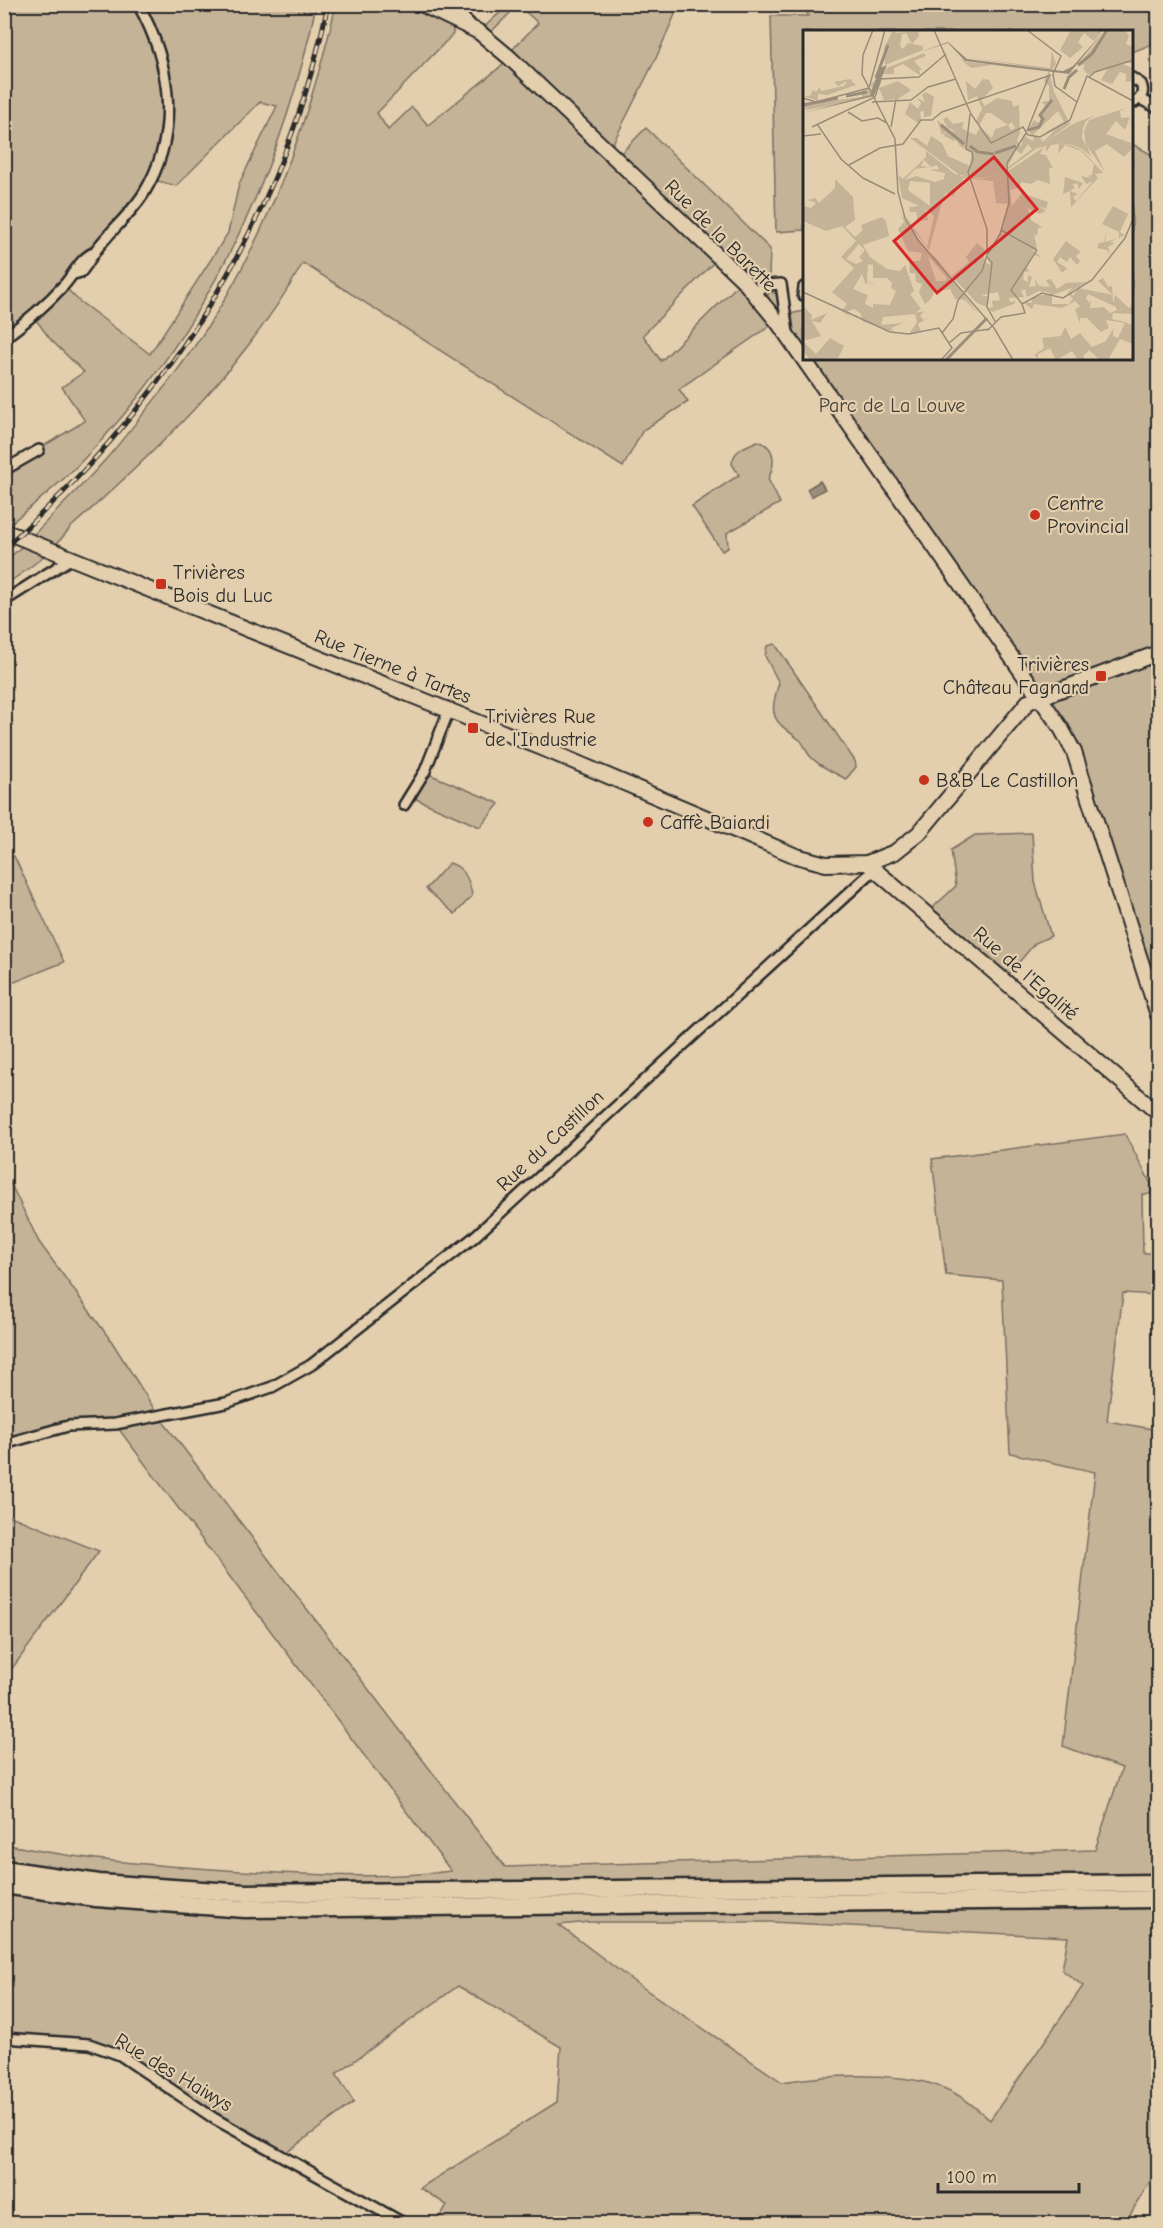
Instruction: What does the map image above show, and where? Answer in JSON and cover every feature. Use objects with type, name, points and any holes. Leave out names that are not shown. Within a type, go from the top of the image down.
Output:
[{"type":"highway","points":[[4,1869],[122,1885],[259,1893],[1158,1883]]},
{"type":"highway","points":[[4,1885],[178,1906],[256,1909],[1158,1899]]},
{"type":"street","points":[[4,338],[45,305],[74,274],[86,256],[95,252],[143,194],[163,146],[169,100],[165,68],[152,30],[138,4]]},
{"type":"street","name":"Rue de la Barette","points":[[421,4],[479,32],[575,119],[754,292],[803,359]]},
{"type":"street","points":[[450,4],[479,32]]},
{"type":"street","points":[[1133,79],[1138,80],[1143,87],[1136,101],[1158,108]]},
{"type":"street","points":[[754,292],[766,285],[781,284],[789,339]]},
{"type":"street","name":"Rue de la Barette","points":[[804,360],[1042,696],[1074,752],[1158,1016]]},
{"type":"street","points":[[4,470],[39,450]]},
{"type":"street","name":"Rue Tierne à Tartes","points":[[5,531],[449,710],[796,856],[826,864],[871,866]]},
{"type":"street","points":[[4,601],[72,558]]},
{"type":"street","name":"Rue du Castillon","points":[[4,1444],[68,1426],[115,1424],[226,1403],[272,1387],[311,1365],[473,1239],[871,866],[895,852],[919,833],[1022,708],[1042,696],[1158,653]]},
{"type":"street","points":[[404,806],[425,771],[449,710]]},
{"type":"street","name":"Rue de l'Egalité","points":[[871,866],[1158,1113]]},
{"type":"street","name":"Rue des Haiwys","points":[[4,2038],[67,2041],[105,2049],[137,2066],[215,2119],[405,2223]]},
{"type":"green space","points":[[801,4],[1158,5],[1158,42],[1133,52],[1133,30],[803,30],[803,230],[776,232],[771,16],[809,16]]},
{"type":"green space","points":[[5,5],[316,5],[301,68],[282,130],[231,251],[199,308],[163,363],[123,415],[71,472],[5,528],[4,470],[85,421],[62,387],[84,372],[51,340],[33,316],[18,328],[5,325]],"holes":[[[260,102],[277,106],[239,184],[228,233],[150,354],[79,301],[64,286],[151,179],[176,186]]]},
{"type":"green space","points":[[336,5],[421,5],[453,19],[453,34],[377,113],[388,130],[412,107],[428,125],[510,59],[507,55],[538,23],[518,5],[679,5],[657,56],[609,151],[616,158],[646,128],[770,249],[769,275],[763,281],[757,280],[726,250],[643,335],[661,361],[743,280],[777,321],[679,389],[688,402],[643,430],[623,467],[303,263],[254,338],[198,405],[136,468],[70,528],[48,553],[5,585],[5,561],[30,539],[113,451],[190,352],[235,281],[288,166],[315,86]]},
{"type":"green space","points":[[508,5],[518,5],[486,37],[479,32]]},
{"type":"green space","name":"Centre Provincial","points":[[1133,145],[1158,158],[1158,1015],[1074,752],[803,360],[1133,360]]},
{"type":"green space","points":[[769,291],[777,294],[779,311],[777,312],[767,299]]},
{"type":"green space","name":"Centre Provincial","points":[[803,311],[803,359],[789,339],[785,315]]},
{"type":"green space","points":[[758,441],[769,448],[773,457],[768,479],[780,503],[727,533],[728,548],[722,551],[692,506],[739,475],[732,464],[735,455],[741,449]]},
{"type":"green space","points":[[775,644],[855,761],[856,767],[846,779],[813,760],[801,741],[784,728],[775,717],[774,704],[779,683],[765,656],[767,646]]},
{"type":"green space","points":[[431,775],[499,804],[480,827],[416,799],[423,780]]},
{"type":"green space","points":[[1032,833],[1035,882],[1051,936],[1035,943],[1004,980],[927,913],[956,886],[951,850],[975,835]]},
{"type":"green space","points":[[14,856],[64,962],[5,986],[5,859]]},
{"type":"green space","points":[[449,863],[466,875],[472,896],[455,914],[426,889]]},
{"type":"green space","points":[[1125,1134],[1151,1184],[1151,1194],[1142,1194],[1143,1253],[1158,1253],[1158,1295],[1123,1293],[1107,1421],[1158,1430],[1158,1874],[460,1887],[184,1885],[5,1863],[5,1844],[99,1859],[227,1870],[355,1876],[451,1871],[115,1424],[45,1432],[5,1445],[4,1170],[39,1242],[112,1342],[158,1415],[505,1867],[1095,1850],[1122,1768],[1063,1746],[1095,1472],[1010,1453],[1002,1280],[946,1275],[932,1159]]},
{"type":"green space","points":[[5,1514],[99,1551],[5,1678]]},
{"type":"green space","points":[[4,1890],[1158,1904],[1158,2168],[1125,2223],[436,2223],[447,2205],[420,2188],[557,2102],[561,2047],[458,1986],[336,2074],[354,2102],[283,2155],[105,2049],[5,2038]],"holes":[[[589,1922],[771,1922],[1068,1937],[1062,1970],[1083,1986],[990,2120],[954,2093],[911,2079],[843,2076],[782,2082],[633,1981],[559,1925]]]},
{"type":"shaded area","points":[[820,481],[825,489],[811,497],[807,489]]},
{"type":"railway","points":[[4,548],[63,492],[117,433],[167,369],[211,303],[250,232],[282,159],[308,83],[328,4]]},
{"type":"place","name":"Centre Provincial","points":[[1035,515]]},
{"type":"place","name":"Trivières Bois du Luc","points":[[161,584]]},
{"type":"place","name":"Trivières Château Fagnard","points":[[1101,676]]},
{"type":"place","name":"Trivières Rue de l'Industrie","points":[[473,728]]},
{"type":"place","name":"B&B Le Castillon","points":[[924,780]]},
{"type":"place","name":"Caffè Baiardi","points":[[648,822]]},
{"type":"park label","name":"Parc de La Louve","points":[[892,405]]}]
